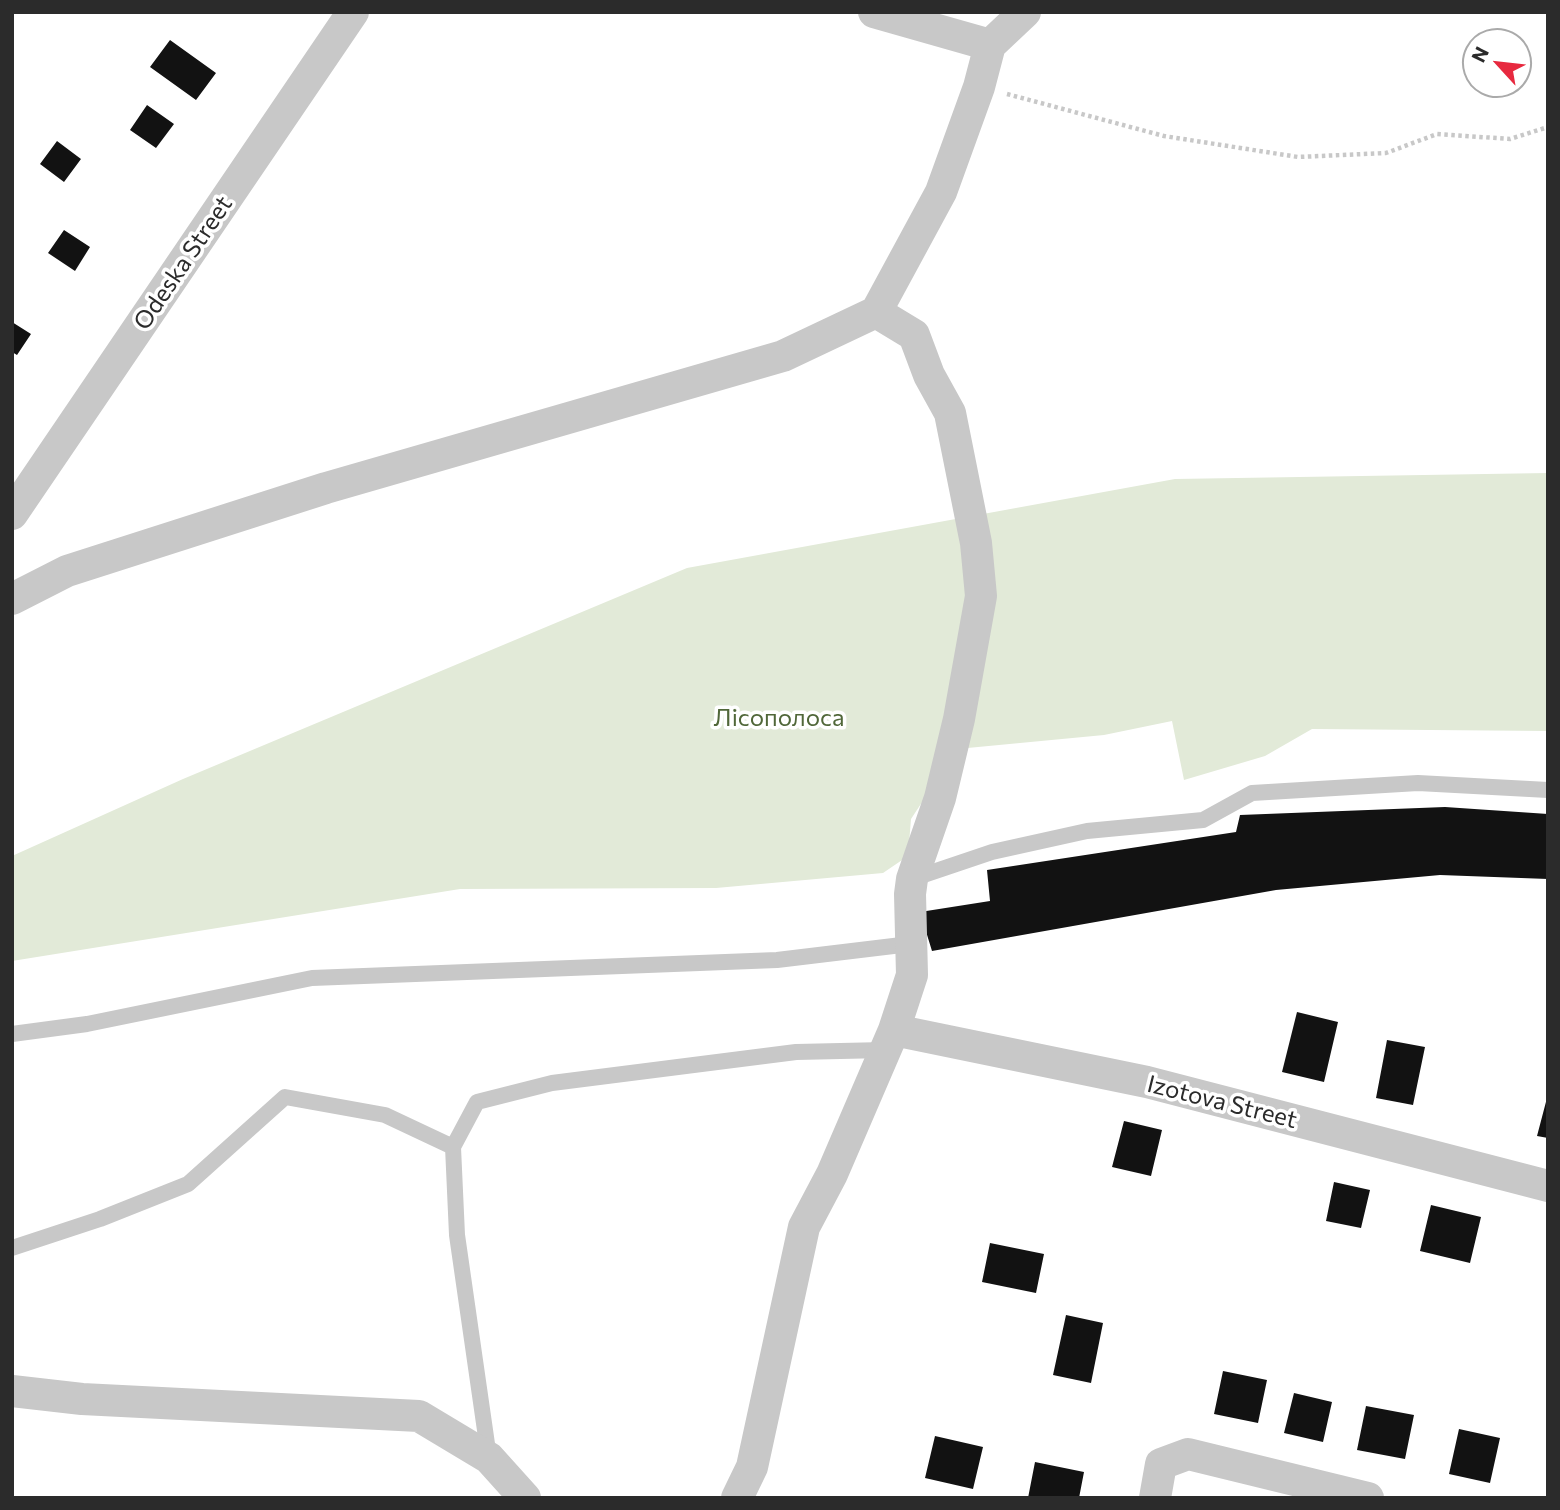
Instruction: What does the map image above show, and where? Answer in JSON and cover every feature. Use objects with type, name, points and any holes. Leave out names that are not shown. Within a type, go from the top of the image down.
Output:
[{"type":"street","name":"Odeska Street","points":[[12,514],[353,12]]},
{"type":"street","points":[[874,12],[990,45]]},
{"type":"street","points":[[12,599],[67,570],[326,488],[783,356],[876,312],[941,192],[979,87],[990,45],[1025,12]]},
{"type":"street","points":[[737,1498],[752,1467],[804,1227],[832,1174],[890,1040],[912,975],[912,879],[940,798],[959,719],[981,596],[976,543],[950,413],[929,375],[914,335],[876,312]]},
{"type":"street","name":"Izotova Street","points":[[890,1040],[1147,1082],[1548,1186]]},
{"type":"street","points":[[12,1391],[82,1399],[419,1416],[489,1458],[525,1498]]},
{"type":"street","points":[[1155,1498],[1161,1464],[1188,1454],[1368,1498]]},
{"type":"lane","points":[[912,879],[992,852],[1087,831],[1203,820],[1252,793],[1418,783],[1548,790]]},
{"type":"lane","points":[[12,1034],[87,1024],[312,978],[777,960],[910,944]]},
{"type":"lane","points":[[489,1458],[457,1235],[453,1147],[477,1102],[552,1083],[890,1040]]},
{"type":"lane","points":[[12,1248],[100,1219],[188,1184],[285,1097],[385,1115],[453,1147]]},
{"type":"path","points":[[979,87],[1164,136],[1298,157],[1387,153],[1437,134],[1510,139],[1548,127]]},
{"type":"green space","name":"Лісополоса","points":[[1548,473],[1548,731],[1312,729],[1265,756],[1184,780],[1172,721],[1104,735],[957,749],[911,819],[908,856],[883,873],[716,888],[460,889],[12,961],[12,856],[183,779],[687,568],[1175,479]]},
{"type":"building","points":[[170,40],[216,73],[196,100],[150,67]]},
{"type":"building","points":[[147,105],[174,124],[156,148],[130,130]]},
{"type":"building","points":[[57,141],[81,159],[64,182],[40,164]]},
{"type":"building","points":[[64,230],[90,247],[75,271],[48,253]]},
{"type":"building","points":[[12,322],[31,334],[17,355],[12,352]]},
{"type":"building","points":[[1445,807],[1548,814],[1548,879],[1440,875],[1276,890],[932,951],[920,912],[990,901],[987,870],[1236,832],[1240,815]]},
{"type":"building","points":[[1297,1012],[1338,1022],[1324,1082],[1282,1072]]},
{"type":"building","points":[[1387,1040],[1425,1047],[1413,1105],[1376,1098]]},
{"type":"building","points":[[1548,1098],[1548,1138],[1537,1136]]},
{"type":"building","points":[[1124,1121],[1162,1130],[1151,1176],[1112,1167]]},
{"type":"building","points":[[1334,1182],[1370,1190],[1361,1228],[1326,1221]]},
{"type":"building","points":[[1431,1205],[1481,1217],[1470,1263],[1420,1251]]},
{"type":"building","points":[[990,1243],[1044,1254],[1036,1293],[982,1282]]},
{"type":"building","points":[[1066,1315],[1103,1323],[1091,1383],[1053,1375]]},
{"type":"building","points":[[1223,1371],[1267,1380],[1258,1423],[1214,1414]]},
{"type":"building","points":[[1294,1393],[1332,1402],[1323,1442],[1284,1433]]},
{"type":"building","points":[[1366,1406],[1414,1415],[1405,1459],[1357,1450]]},
{"type":"building","points":[[1459,1429],[1500,1438],[1490,1483],[1449,1474]]},
{"type":"building","points":[[935,1436],[983,1447],[973,1489],[925,1478]]},
{"type":"building","points":[[1035,1462],[1084,1472],[1079,1498],[1028,1498]]}]
